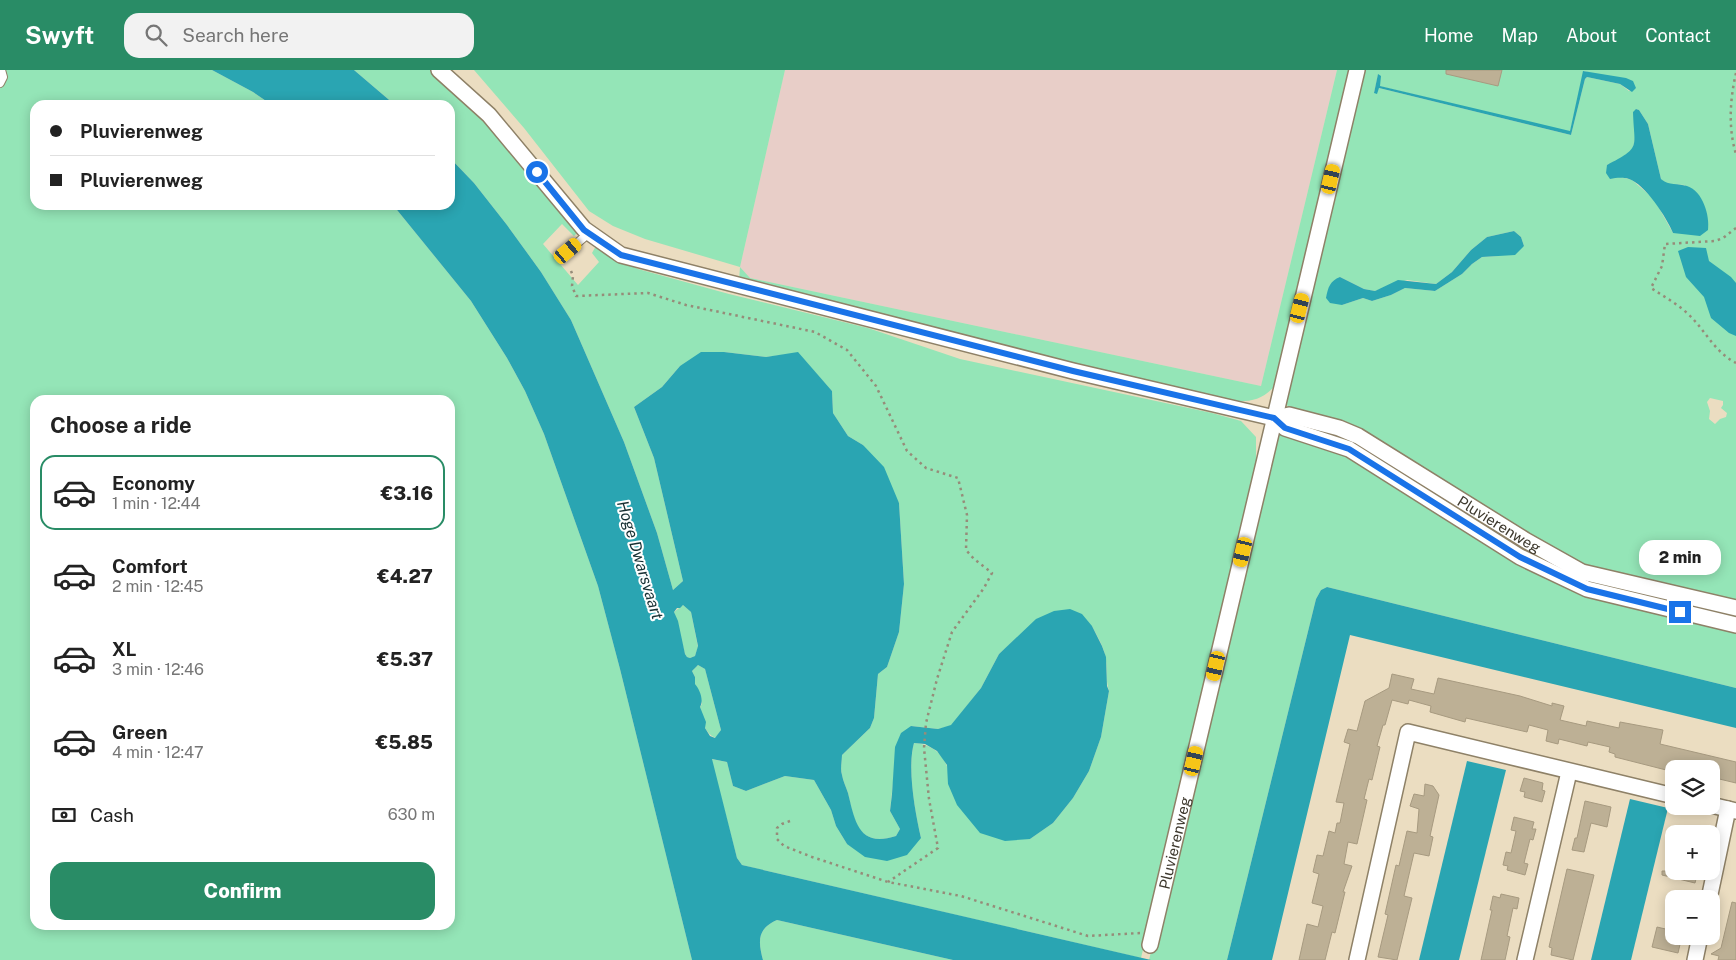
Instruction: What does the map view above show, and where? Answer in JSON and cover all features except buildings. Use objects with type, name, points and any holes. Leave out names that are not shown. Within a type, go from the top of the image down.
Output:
[{"type":"street","name":"Pluvierenweg","points":[[439,70],[489,114],[584,230],[621,255],[1073,371],[1274,418],[1289,415],[1339,428],[1358,436],[1525,540],[1582,572],[1736,608]]},
{"type":"street","points":[[1274,418],[1357,70]]},
{"type":"street","name":"Pluvierenweg","points":[[1274,418],[1285,428],[1349,449],[1520,557],[1587,589],[1736,625]]},
{"type":"street","name":"Pluvierenweg","points":[[1152,939],[1274,418]]},
{"type":"street","points":[[1357,960],[1408,732],[1665,794]]},
{"type":"street","points":[[1524,960],[1569,772]]},
{"type":"street","points":[[1711,890],[1732,810]]},
{"type":"street","points":[[1695,960],[1698,945]]},
{"type":"lane","points":[[0,83],[3,77],[1,70]]},
{"type":"lane","points":[[568,251],[589,233]]},
{"type":"path","points":[[1736,73],[1730,106],[1736,154]]},
{"type":"path","points":[[1736,228],[1723,238],[1715,241],[1664,244],[1662,266],[1651,288],[1687,313],[1720,353],[1736,363]]},
{"type":"path","points":[[571,271],[573,276],[572,286],[576,296],[648,293],[686,305],[815,332],[847,350],[876,386],[908,451],[926,468],[958,478],[968,515],[966,550],[974,560],[992,573],[984,588],[952,632],[926,723],[924,748],[929,799],[938,848],[888,882]]},
{"type":"path","points":[[790,821],[777,828],[777,839],[784,846],[888,882],[961,896],[1088,936],[1152,939]]},
{"type":"shaded area","points":[[785,70],[1337,70],[1261,386],[750,278],[740,267]]},
{"type":"green space","points":[[0,70],[212,70],[265,100],[30,100],[30,210],[397,210],[471,301],[507,358],[525,391],[544,434],[598,586],[692,960],[0,960]]},
{"type":"green space","points":[[354,70],[431,70],[470,106],[492,128],[578,232],[574,236],[562,224],[543,244],[578,285],[599,262],[592,253],[596,246],[638,269],[729,294],[868,328],[960,359],[1212,413],[1241,421],[1256,437],[1256,466],[1141,958],[742,865],[737,858],[711,759],[727,762],[733,786],[746,791],[785,776],[814,780],[831,810],[836,826],[847,844],[921,838],[914,803],[911,765],[914,743],[924,745],[937,751],[943,759],[948,768],[948,784],[1030,839],[1053,823],[1073,798],[1089,771],[1101,737],[1109,691],[1106,660],[1100,640],[1092,626],[1022,633],[999,654],[981,688],[951,726],[938,729],[911,726],[894,773],[890,811],[900,829],[896,836],[884,839],[866,835],[860,830],[853,814],[841,772],[842,755],[870,728],[874,718],[878,674],[887,667],[899,632],[904,584],[899,503],[863,445],[848,436],[833,413],[832,391],[798,353],[766,357],[724,352],[680,366],[662,387],[634,407],[654,458],[683,581],[673,590],[657,533],[624,442],[571,320],[541,272],[507,225],[474,183],[455,163],[455,100],[389,100]]},
{"type":"green space","points":[[474,70],[785,70],[740,267],[645,239],[613,226],[589,211],[524,128]]},
{"type":"green space","points":[[1337,70],[1736,70],[1736,603],[1583,568],[1373,441],[1293,412],[1286,404],[1288,388],[1276,385],[1266,394],[1256,399],[1232,401],[739,281],[740,267],[750,278],[1261,386]],"holes":[[[1584,71],[1636,88],[1629,91],[1620,84],[1587,77],[1571,135],[1379,88],[1374,93],[1378,75],[1379,86],[1570,132]],[[1636,109],[1639,110],[1648,124],[1661,179],[1666,184],[1685,185],[1673,233],[1654,199],[1632,180],[1621,177],[1607,165],[1626,156],[1631,151],[1635,141]],[[1514,231],[1521,237],[1524,246],[1498,256],[1482,257],[1462,274],[1435,291],[1405,288],[1372,301],[1363,298],[1342,305],[1340,277],[1364,289],[1375,291],[1407,280],[1436,284],[1452,272],[1471,250],[1487,237]],[[1710,398],[1723,401],[1721,408],[1727,413],[1726,417],[1720,419],[1715,424],[1709,419],[1710,411],[1707,402]]]},
{"type":"green space","points":[[1280,430],[1348,453],[1518,560],[1736,630],[1736,688],[1327,587],[1321,590],[1316,599],[1227,960],[1149,960]]},
{"type":"green space","points":[[683,605],[691,612],[698,647],[695,656],[690,658],[685,654],[674,612]]},
{"type":"green space","points":[[698,665],[705,669],[721,730],[716,738],[708,733],[703,720],[700,707],[702,704],[692,671]]},
{"type":"green space","points":[[777,920],[953,960],[763,960],[760,947],[762,932]]},
{"type":"water","points":[[212,70],[354,70],[389,100],[265,100]]},
{"type":"water","points":[[1583,71],[1626,78],[1633,81],[1636,88],[1632,92],[1620,84],[1587,77],[1571,135],[1379,88],[1377,94],[1374,93],[1378,74],[1381,76],[1380,86],[1570,131]]},
{"type":"water","points":[[1636,109],[1639,110],[1648,124],[1661,179],[1670,184],[1687,186],[1693,189],[1701,198],[1708,218],[1708,230],[1700,236],[1673,233],[1661,211],[1642,187],[1629,179],[1610,179],[1606,173],[1607,165],[1626,154],[1634,145],[1633,112]]},
{"type":"water","name":"Hoge Dwarsvaart","points":[[455,163],[474,183],[507,225],[541,272],[571,320],[624,442],[657,533],[673,590],[683,581],[654,458],[634,407],[662,387],[680,366],[701,352],[724,352],[766,357],[798,352],[832,391],[833,413],[848,436],[863,445],[884,467],[899,503],[904,584],[899,632],[887,667],[878,674],[874,718],[870,728],[842,755],[841,773],[853,814],[861,830],[866,835],[884,839],[896,836],[900,829],[890,811],[895,747],[901,733],[911,726],[938,729],[951,725],[981,688],[999,654],[1036,619],[1054,611],[1070,609],[1082,614],[1092,626],[1102,646],[1106,657],[1107,686],[1109,691],[1101,737],[1089,771],[1073,798],[1053,823],[1030,839],[1005,841],[980,833],[957,805],[948,784],[947,765],[937,751],[925,744],[914,743],[911,765],[914,803],[921,838],[907,855],[887,861],[865,857],[847,844],[836,826],[831,810],[814,780],[785,776],[746,791],[733,786],[727,762],[712,759],[737,858],[742,865],[1151,960],[953,960],[777,920],[762,932],[760,947],[763,960],[692,960],[598,586],[544,434],[525,391],[507,358],[471,301],[397,210],[455,210]],"holes":[[[683,605],[691,612],[698,646],[695,656],[690,658],[685,654],[678,621],[674,612]],[[698,665],[705,669],[721,730],[715,738],[710,736],[705,728],[706,722],[700,707],[701,695],[695,684],[695,677],[692,671]]]},
{"type":"water","points":[[1514,231],[1521,237],[1524,246],[1515,255],[1482,257],[1462,274],[1435,291],[1405,288],[1372,301],[1363,298],[1342,305],[1330,303],[1326,298],[1330,285],[1340,277],[1364,289],[1375,291],[1398,280],[1436,284],[1452,272],[1471,250],[1487,237]]},
{"type":"water","points":[[1688,247],[1706,248],[1709,261],[1736,283],[1736,336],[1729,333],[1711,318],[1704,297],[1686,277],[1678,251]]},
{"type":"water","points":[[1327,587],[1736,688],[1736,728],[1350,635],[1272,960],[1227,960],[1316,599],[1321,590]]},
{"type":"water","points":[[1467,761],[1506,770],[1459,960],[1419,960]]},
{"type":"water","points":[[1630,799],[1665,807],[1666,815],[1631,960],[1591,960]]},
{"type":"route","points":[[537,172],[584,230],[621,255],[1073,371],[1274,418],[1285,428],[1349,449],[1520,557],[1587,589],[1680,612]]}]
